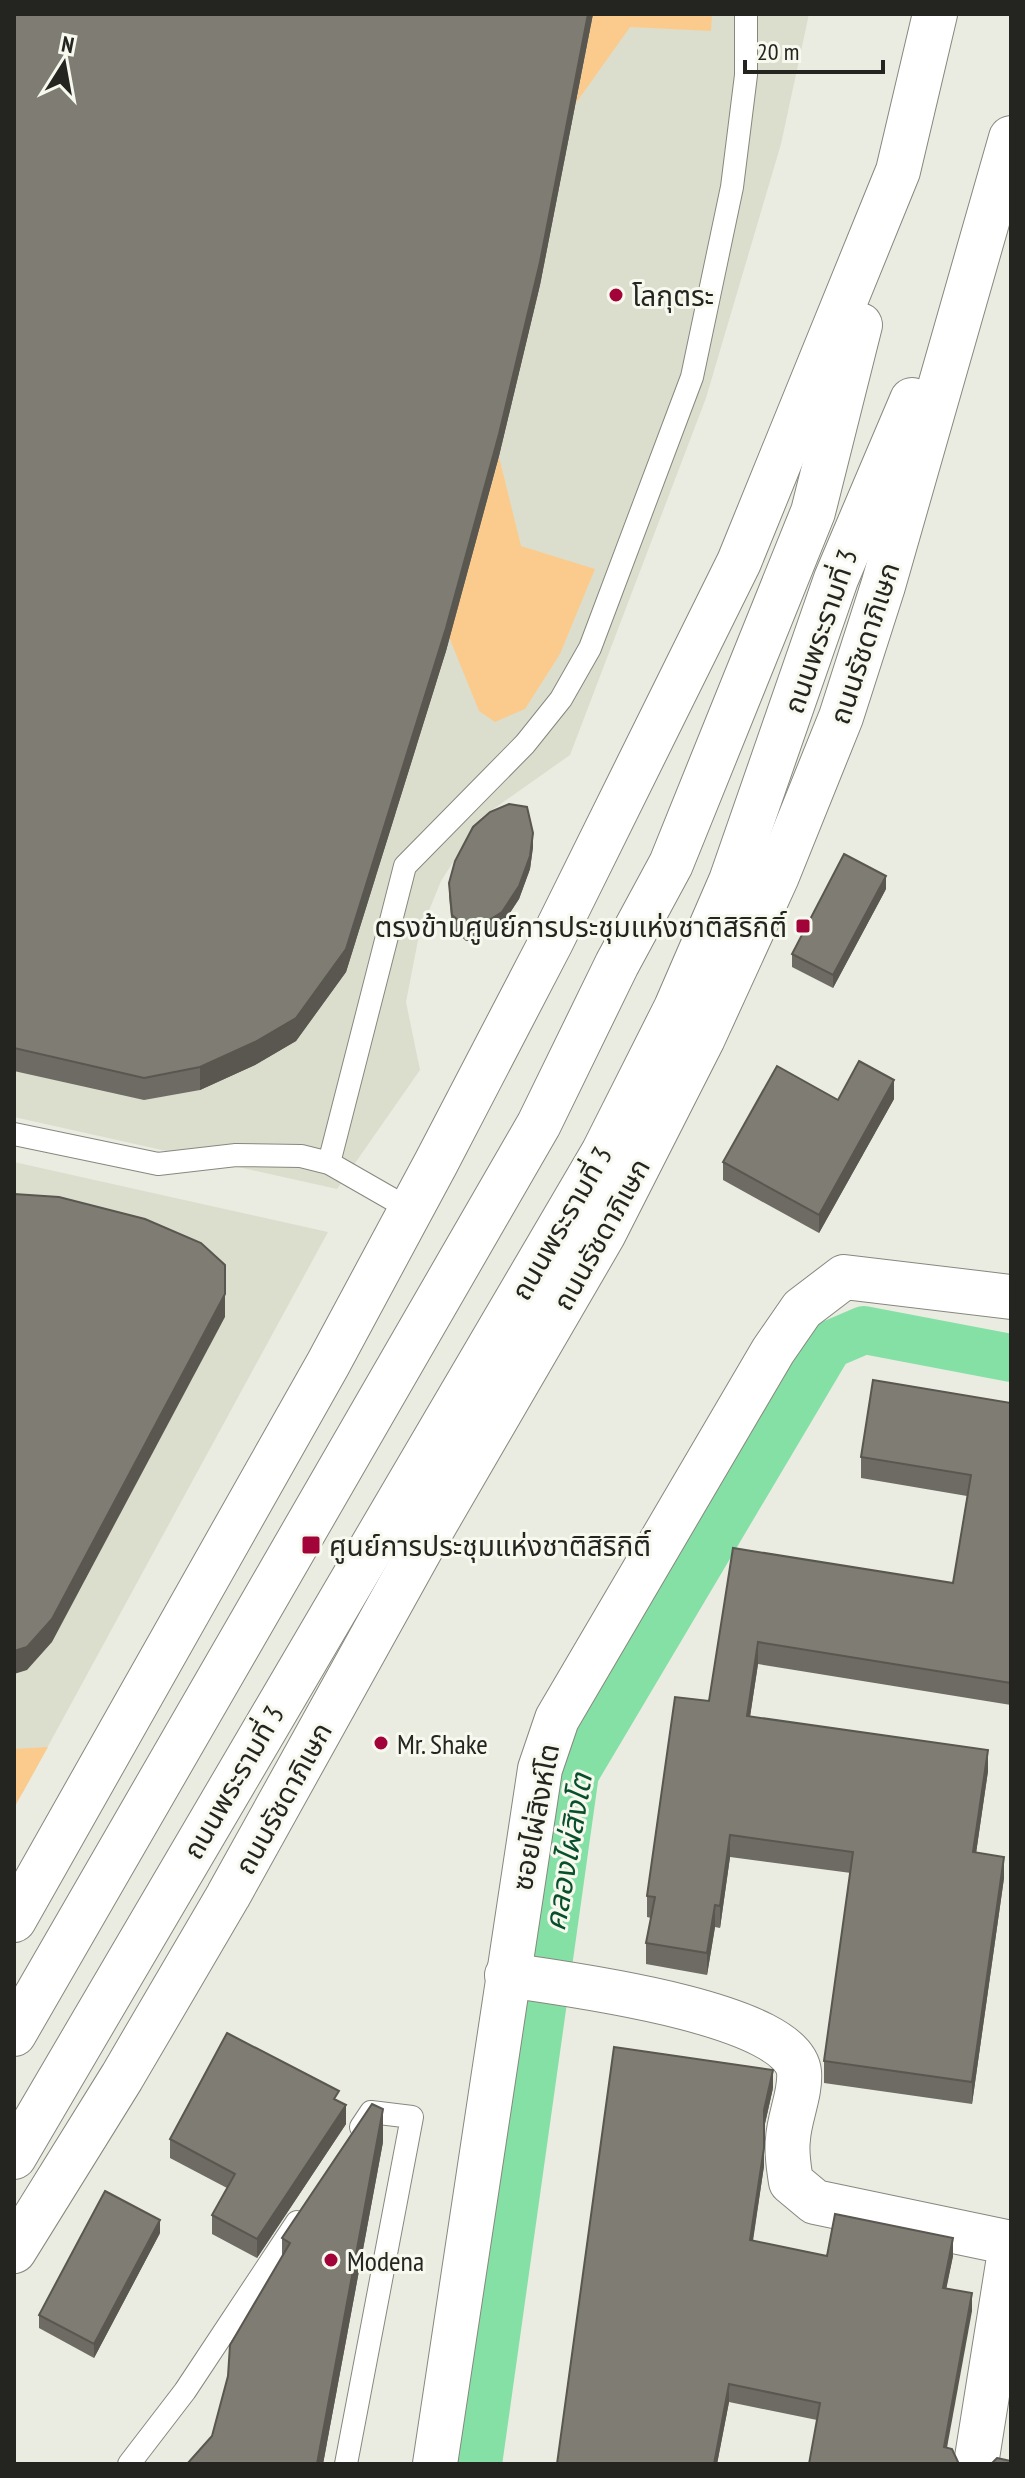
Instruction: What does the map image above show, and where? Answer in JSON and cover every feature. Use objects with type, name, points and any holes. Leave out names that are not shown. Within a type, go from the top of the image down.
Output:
[{"type":"main road","points":[[14,1920],[328,1364],[411,1210],[551,942],[739,562],[898,171],[935,14]]},
{"type":"main road","name":"ถนนรัชดาภิเษก","points":[[14,2251],[122,2077],[228,1896],[420,1550],[603,1235],[703,1038],[777,876],[841,717],[883,586],[1011,138]]},
{"type":"main road","name":"ถนนพระรามที่ 3","points":[[14,2034],[539,1124],[617,964],[671,864],[813,512],[898,171]]},
{"type":"main road","name":"ถนนพระรามที่ 3","points":[[14,2157],[603,1153],[676,1008],[731,881],[836,579],[986,229]]},
{"type":"main road","name":"ซอยไผ่สิงห์โต","points":[[435,2464],[520,1977],[540,1769],[557,1719],[773,1351],[802,1309],[844,1277],[1011,1297]]},
{"type":"main road","points":[[520,1977],[603,1989],[700,2011],[765,2035],[790,2051],[799,2072],[787,2141],[791,2182],[815,2202],[1011,2244],[976,2464]]},
{"type":"lane","points":[[329,1163],[405,866],[525,744],[561,699],[596,634],[692,377],[732,187],[746,75],[746,14]]},
{"type":"lane","points":[[14,1134],[158,1164],[271,1154],[301,1156],[329,1163],[411,1210]]},
{"type":"lane","points":[[344,2152],[371,2112],[412,2117],[346,2464]]},
{"type":"lane","points":[[129,2464],[185,2391],[309,2205]]},
{"type":"shaded area","points":[[14,14],[809,14],[781,144],[706,398],[570,755],[482,817],[441,881],[419,935],[406,1002],[420,1070],[337,1189],[14,1117]]},
{"type":"shaded area","points":[[593,14],[712,14],[711,31],[630,27],[576,103]]},
{"type":"shaded area","points":[[499,457],[521,546],[595,569],[560,654],[525,709],[495,722],[479,711],[449,637]]},
{"type":"shaded area","points":[[14,1162],[328,1232],[22,1794],[14,1790]]},
{"type":"shaded area","points":[[48,1747],[14,1808],[14,1749]]},
{"type":"building","points":[[14,14],[588,14],[540,262],[499,434],[446,628],[346,949],[296,1018],[255,1042],[200,1067],[144,1078],[14,1048]]},
{"type":"building","points":[[509,804],[527,807],[533,833],[530,856],[519,886],[502,912],[478,927],[466,927],[452,915],[449,883],[455,861],[473,827],[490,812]]},
{"type":"building","points":[[844,854],[886,876],[833,975],[792,954]]},
{"type":"building","points":[[859,1061],[894,1080],[819,1215],[723,1162],[777,1066],[838,1100]]},
{"type":"building","points":[[14,1194],[59,1197],[145,1219],[201,1243],[225,1265],[225,1294],[52,1619],[27,1647],[14,1651]]},
{"type":"building","points":[[873,1380],[1011,1403],[1011,1683],[758,1642],[747,1716],[988,1750],[973,1852],[1004,1857],[972,2082],[824,2061],[853,1852],[730,1835],[720,1906],[715,1905],[707,1953],[646,1943],[655,1897],[647,1896],[675,1697],[709,1701],[733,1548],[953,1583],[971,1475],[861,1457]]},
{"type":"building","points":[[227,2033],[339,2091],[334,2099],[346,2105],[257,2239],[212,2215],[235,2174],[170,2139]]},
{"type":"building","points":[[614,2047],[773,2070],[764,2110],[764,2148],[750,2240],[827,2256],[835,2214],[953,2238],[943,2288],[972,2293],[944,2447],[952,2449],[959,2464],[809,2464],[820,2403],[729,2384],[714,2464],[557,2464]]},
{"type":"building","name":"Modena","points":[[372,2104],[383,2109],[317,2464],[187,2464],[212,2436],[228,2376],[230,2345],[290,2243],[282,2238]]},
{"type":"building","points":[[105,2191],[160,2220],[94,2344],[39,2315]]},
{"type":"building","points":[[997,2458],[1011,2461],[1011,2464],[991,2464]]},
{"type":"waterway","name":"คลองไผ่สิงโต","points":[[478,2464],[575,1773],[829,1345],[864,1330],[1011,1358]]},
{"type":"place","name":"โลกุตระ","points":[[616,295]]},
{"type":"place","name":"ตรงข้ามศูนย์การประชุมแห่งชาติสิริกิติ์","points":[[803,926]]},
{"type":"place","name":"ศูนย์การประชุมแห่งชาติสิริกิติ์","points":[[311,1545]]},
{"type":"place","name":"Mr. Shake","points":[[381,1743]]},
{"type":"place","name":"Modena","points":[[331,2260]]}]
